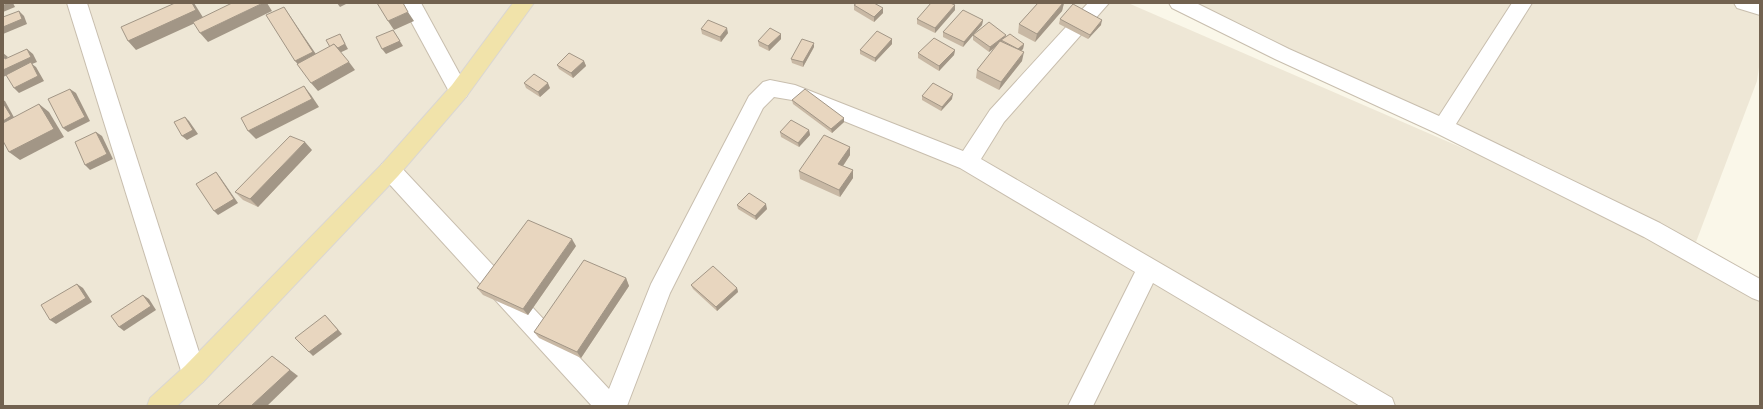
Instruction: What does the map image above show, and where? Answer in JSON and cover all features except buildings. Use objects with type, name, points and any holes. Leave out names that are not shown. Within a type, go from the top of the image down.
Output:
[{"type":"main road","points":[[159,406],[194,374],[390,170],[459,91],[524,3]]},
{"type":"street","points":[[76,3],[194,374]]},
{"type":"street","points":[[411,3],[459,91]]},
{"type":"street","points":[[968,162],[997,116],[1099,3]]},
{"type":"street","points":[[1179,3],[1282,54],[1443,127],[1652,230],[1760,291]]},
{"type":"street","points":[[1443,127],[1522,3]]},
{"type":"street","points":[[1744,3],[1760,8]]},
{"type":"street","points":[[615,406],[659,291],[756,102],[770,88],[795,93],[968,162],[1149,267],[1383,406]]},
{"type":"street","points":[[390,170],[608,406]]},
{"type":"street","points":[[1080,406],[1149,267]]},
{"type":"shaded area","points":[[3,3],[1128,3],[1760,277],[1760,406],[3,406]]},
{"type":"shaded area","points":[[1178,3],[1760,3],[1760,60],[1757,81],[1696,242]]}]
